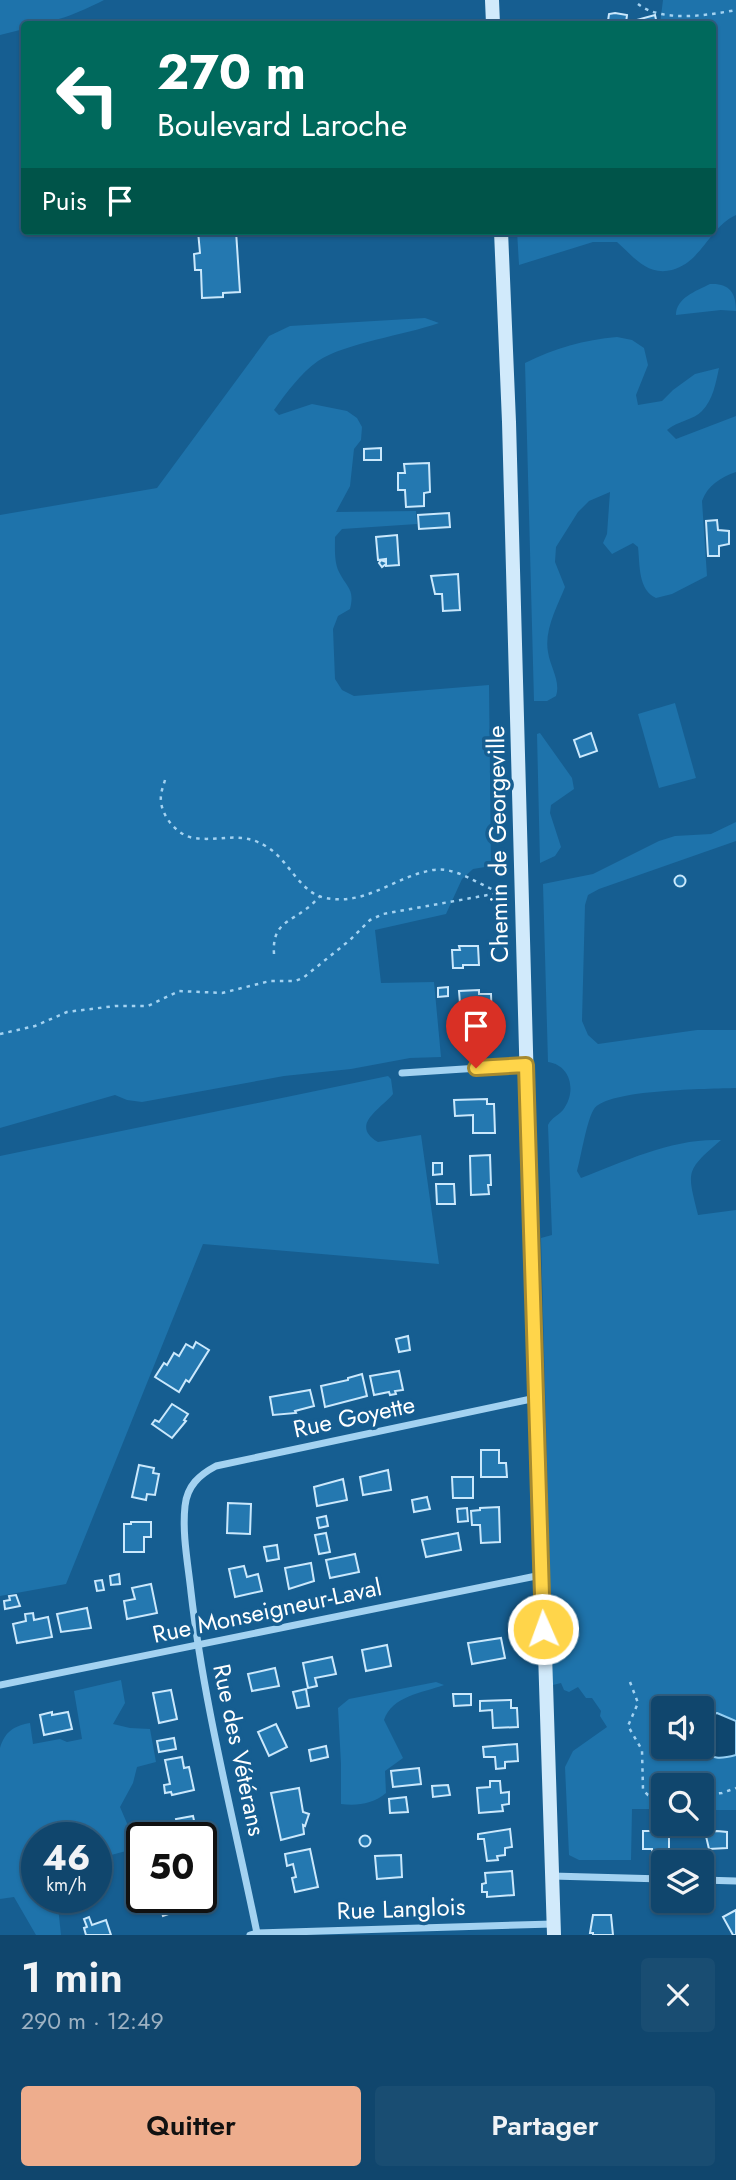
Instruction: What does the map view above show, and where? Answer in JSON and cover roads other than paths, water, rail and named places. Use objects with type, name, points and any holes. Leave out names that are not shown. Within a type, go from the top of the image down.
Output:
[{"type":"main road","points":[[492,0],[493,21]]},
{"type":"main road","name":"Chemin de Georgeville","points":[[501,235],[510,449],[553,1929]]},
{"type":"street","points":[[402,1073],[526,1065]]},
{"type":"street","name":"Rue Goyette","points":[[189,1490],[199,1475],[216,1466],[536,1398]]},
{"type":"street","name":"Rue des Vétérans","points":[[189,1490],[185,1506],[185,1537],[197,1645],[254,1934]]},
{"type":"street","name":"Rue Monseigneur-Laval","points":[[0,1685],[541,1575]]},
{"type":"street","points":[[551,1875],[651,1879]]},
{"type":"street","points":[[714,1880],[736,1881]]},
{"type":"street","name":"Rue Langlois","points":[[254,1934],[553,1929]]}]
